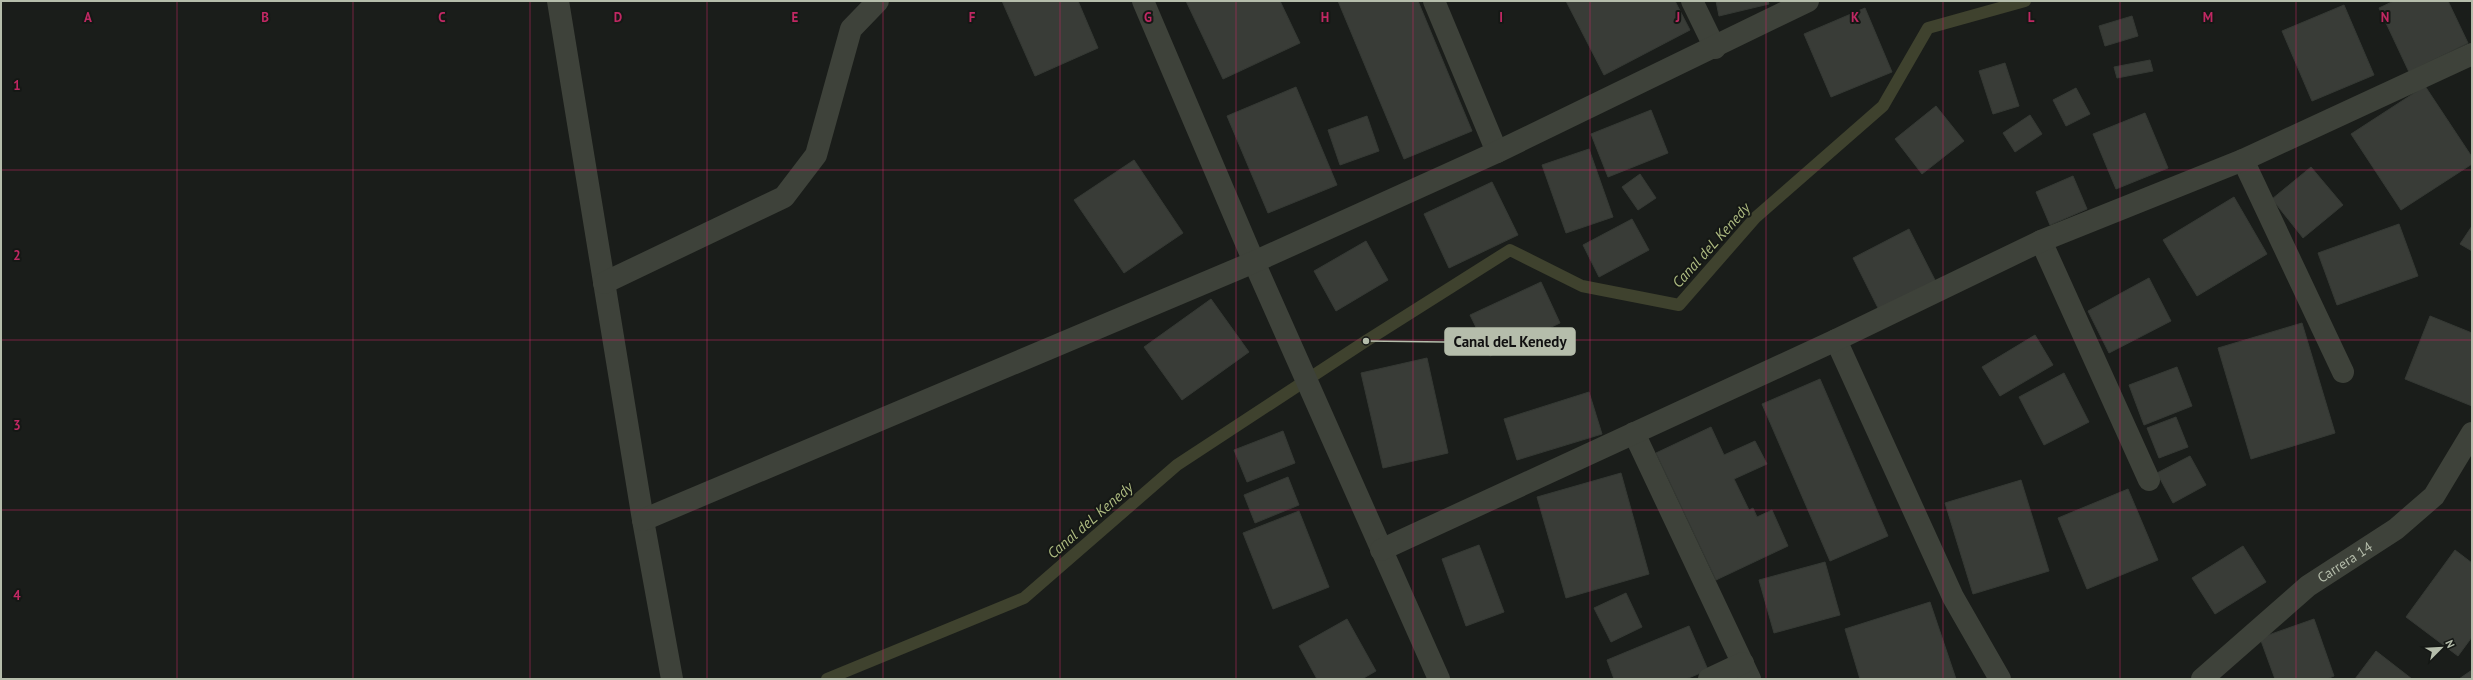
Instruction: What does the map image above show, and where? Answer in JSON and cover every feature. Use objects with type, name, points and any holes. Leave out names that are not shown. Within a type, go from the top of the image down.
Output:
[{"type":"street","points":[[558,1],[604,283],[672,679]]},
{"type":"street","points":[[604,283],[784,197],[816,154],[851,29],[878,1]]},
{"type":"street","points":[[1144,1],[1254,262],[1439,679]]},
{"type":"street","points":[[1434,1],[1497,152]]},
{"type":"street","points":[[1692,1],[1714,48]]},
{"type":"street","points":[[644,520],[1254,262],[1497,152],[1714,48],[1808,1]]},
{"type":"street","points":[[1381,550],[1836,340],[2042,241],[2243,160],[2472,54]]},
{"type":"street","points":[[2243,160],[2343,372]]},
{"type":"street","points":[[2042,241],[2149,480]]},
{"type":"street","points":[[1836,340],[1953,597],[2000,679]]},
{"type":"street","points":[[1634,433],[1746,671],[1709,679]]},
{"type":"street","name":"Carrera 14","points":[[2202,679],[2308,586],[2396,529],[2434,496],[2472,434]]},
{"type":"building","points":[[1002,1],[1078,1],[1098,48],[1035,76]]},
{"type":"building","points":[[1186,1],[1280,1],[1300,43],[1223,79]]},
{"type":"building","points":[[1338,1],[1418,1],[1472,131],[1404,159]]},
{"type":"building","points":[[1566,1],[1675,1],[1690,30],[1604,75]]},
{"type":"building","points":[[1716,1],[1768,1],[1769,4],[1719,16]]},
{"type":"building","points":[[2394,1],[2448,1],[2468,43],[2409,72],[2379,8]]},
{"type":"building","points":[[2344,5],[2374,75],[2312,101],[2282,31]]},
{"type":"building","points":[[1865,8],[1892,72],[1831,97],[1804,34]]},
{"type":"building","points":[[2132,16],[2138,36],[2105,46],[2099,26]]},
{"type":"building","points":[[2150,60],[2153,71],[2117,78],[2114,67]]},
{"type":"building","points":[[2005,63],[2019,106],[1993,114],[1979,71]]},
{"type":"building","points":[[2425,86],[2472,157],[2472,164],[2401,210],[2351,134]]},
{"type":"building","points":[[1296,87],[1337,185],[1268,213],[1227,116]]},
{"type":"building","points":[[2076,88],[2090,114],[2066,126],[2053,100]]},
{"type":"building","points":[[1936,106],[1964,141],[1922,174],[1895,139]]},
{"type":"building","points":[[1651,110],[1668,153],[1608,177],[1591,134]]},
{"type":"building","points":[[2145,113],[2168,168],[2116,189],[2093,134]]},
{"type":"building","points":[[2030,115],[2042,134],[2015,152],[2003,133]]},
{"type":"building","points":[[1367,116],[1379,151],[1340,165],[1328,130]]},
{"type":"building","points":[[1589,149],[1613,217],[1566,233],[1542,165]]},
{"type":"building","points":[[1134,160],[1183,233],[1124,273],[1074,200]]},
{"type":"building","points":[[2311,167],[2343,205],[2303,238],[2272,199]]},
{"type":"building","points":[[1640,174],[1656,198],[1638,210],[1622,187]]},
{"type":"building","points":[[2073,176],[2087,209],[2050,225],[2036,192]]},
{"type":"building","points":[[1492,182],[1518,235],[1449,268],[1424,214]]},
{"type":"building","points":[[2234,197],[2267,254],[2197,296],[2163,240]]},
{"type":"building","points":[[1632,219],[1649,250],[1599,277],[1583,245]]},
{"type":"building","points":[[2399,224],[2418,276],[2337,305],[2318,253]]},
{"type":"building","points":[[2472,226],[2472,251],[2460,244]]},
{"type":"building","points":[[1909,229],[1936,282],[1879,310],[1853,258]]},
{"type":"building","points":[[1366,241],[1388,280],[1336,311],[1314,271]]},
{"type":"building","points":[[2149,278],[2171,321],[2109,353],[2088,311]]},
{"type":"building","points":[[1541,282],[1560,323],[1490,356],[1470,315]]},
{"type":"building","points":[[1211,299],[1249,352],[1182,400],[1144,347]]},
{"type":"building","points":[[2430,316],[2472,333],[2472,406],[2405,379]]},
{"type":"building","points":[[2302,323],[2335,433],[2251,459],[2218,348]]},
{"type":"building","points":[[2035,335],[2053,365],[2000,396],[1982,367]]},
{"type":"building","points":[[1427,358],[1448,453],[1383,468],[1361,373]]},
{"type":"building","points":[[2177,367],[2192,406],[2144,425],[2129,385]]},
{"type":"building","points":[[2064,373],[2089,422],[2044,445],[2019,397]]},
{"type":"building","points":[[1820,379],[1888,536],[1830,561],[1762,404]]},
{"type":"building","points":[[1589,392],[1602,434],[1517,460],[1504,419]]},
{"type":"building","points":[[2176,417],[2188,447],[2159,458],[2147,428]]},
{"type":"building","points":[[1711,427],[1724,455],[1755,441],[1767,464],[1734,479],[1749,510],[1753,508],[1757,517],[1772,510],[1788,546],[1716,580],[1656,453]]},
{"type":"building","points":[[1283,431],[1295,463],[1247,482],[1234,450]]},
{"type":"building","points":[[2190,456],[2206,485],[2173,503],[2157,473]]},
{"type":"building","points":[[1621,473],[1649,574],[1566,598],[1537,497]]},
{"type":"building","points":[[1288,477],[1299,505],[1255,523],[1244,495]]},
{"type":"building","points":[[2021,480],[2049,571],[1973,594],[1945,503]]},
{"type":"building","points":[[2128,489],[2158,560],[2087,589],[2058,518]]},
{"type":"building","points":[[1299,511],[1329,587],[1273,609],[1243,533]]},
{"type":"building","points":[[1479,545],[1504,612],[1466,626],[1442,559]]},
{"type":"building","points":[[2243,546],[2266,582],[2215,614],[2192,578]]},
{"type":"building","points":[[2455,550],[2472,563],[2472,637],[2458,656],[2406,617]]},
{"type":"building","points":[[1825,562],[1840,615],[1774,633],[1759,580]]},
{"type":"building","points":[[1626,593],[1642,627],[1611,642],[1594,608]]},
{"type":"building","points":[[1930,602],[1956,679],[1860,679],[1845,629]]},
{"type":"building","points":[[1347,619],[1376,671],[1362,679],[1317,679],[1299,646]]},
{"type":"building","points":[[2314,619],[2334,676],[2327,679],[2275,679],[2260,638]]},
{"type":"building","points":[[1689,626],[1708,670],[1686,679],[1614,679],[1607,660]]},
{"type":"building","points":[[2376,651],[2412,679],[2355,679]]},
{"type":"building","points":[[2472,670],[2472,679],[2459,679]]},
{"type":"waterway","name":"Canal deL Kenedy","points":[[827,679],[1024,598],[1177,465],[1366,341],[1510,250],[1582,286],[1679,305],[1755,218],[1883,106],[1928,28],[2025,1]]},
{"type":"place","name":"Canal deL Kenedy","points":[[1366,341]]}]
